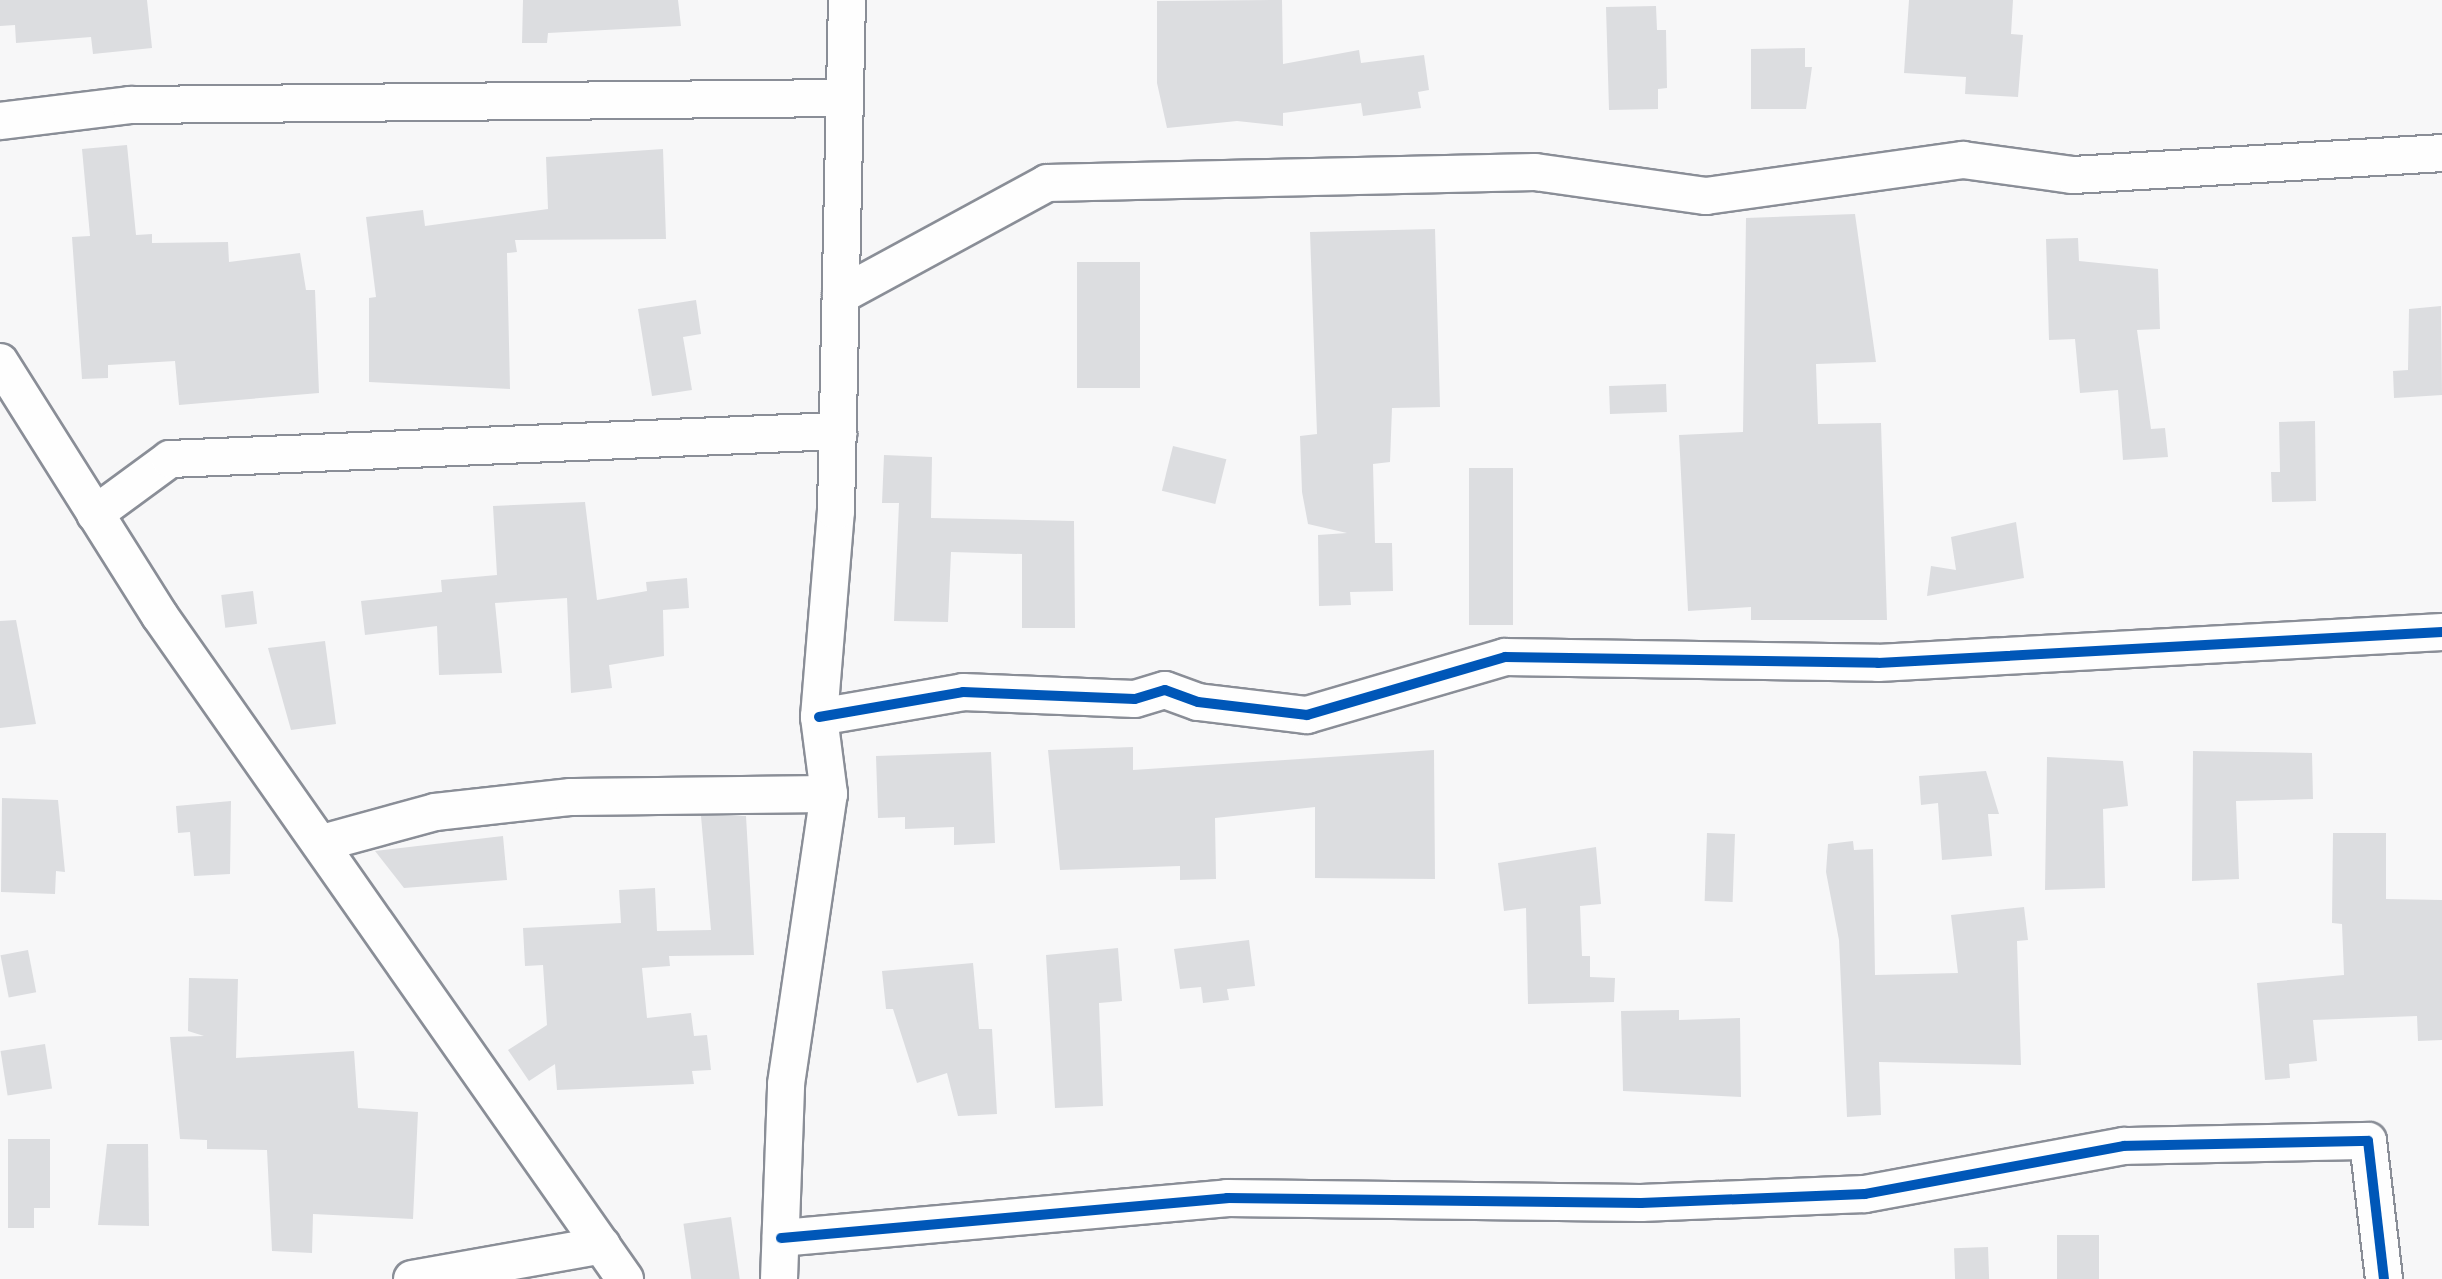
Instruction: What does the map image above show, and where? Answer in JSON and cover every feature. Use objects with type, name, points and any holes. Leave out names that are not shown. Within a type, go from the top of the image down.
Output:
[{"type":"street","points":[[779,1279],[786,1084],[829,794],[819,717],[838,431],[847,0]]},
{"type":"street","points":[[0,121],[130,105],[845,98]]},
{"type":"street","points":[[841,295],[1047,183],[1535,172],[1706,196],[1963,160],[2073,175],[2442,153]]},
{"type":"street","points":[[0,362],[95,514],[625,1279]]},
{"type":"street","points":[[95,514],[170,459],[838,431]]},
{"type":"street","points":[[819,717],[963,692],[1135,699],[1165,690],[1198,702],[1307,715],[1505,657],[1878,663],[2442,632]]},
{"type":"street","points":[[322,843],[435,812],[571,797],[829,794]]},
{"type":"street","points":[[781,1238],[1227,1198],[1641,1203],[1865,1194],[2124,1146],[2368,1141],[2384,1279]]},
{"type":"street","points":[[412,1279],[602,1245]]},
{"type":"building","points":[[0,0],[147,0],[152,48],[93,54],[91,37],[16,43],[15,25],[0,26]]},
{"type":"building","points":[[523,0],[678,0],[681,26],[548,33],[547,43],[522,43]]},
{"type":"building","points":[[1282,0],[1283,64],[1359,50],[1361,63],[1424,55],[1429,90],[1418,92],[1421,108],[1363,116],[1361,103],[1283,113],[1283,126],[1237,121],[1167,128],[1157,83],[1157,1]]},
{"type":"building","points":[[1909,0],[2013,0],[2011,34],[2023,35],[2018,97],[1965,94],[1966,77],[1904,73]]},
{"type":"building","points":[[1656,6],[1657,30],[1666,30],[1667,88],[1658,89],[1658,109],[1609,110],[1606,7]]},
{"type":"building","points":[[1805,48],[1805,67],[1812,67],[1806,109],[1751,109],[1751,49]]},
{"type":"building","points":[[127,145],[136,235],[152,234],[152,243],[228,242],[229,262],[300,253],[306,290],[315,290],[319,393],[179,405],[175,361],[108,365],[108,378],[82,379],[72,237],[90,236],[82,149]]},
{"type":"building","points":[[663,149],[666,239],[515,240],[517,252],[507,253],[510,389],[369,382],[369,298],[376,297],[366,217],[423,210],[425,226],[548,209],[546,157]]},
{"type":"building","points":[[1855,214],[1876,362],[1816,364],[1818,424],[1881,423],[1887,620],[1751,620],[1751,607],[1688,611],[1679,435],[1743,432],[1746,218]]},
{"type":"building","points":[[1435,229],[1440,407],[1392,408],[1390,462],[1373,464],[1375,543],[1392,543],[1393,591],[1350,592],[1351,605],[1319,606],[1318,535],[1347,533],[1308,524],[1302,492],[1300,436],[1317,434],[1310,232]]},
{"type":"building","points":[[2078,238],[2079,261],[2158,269],[2160,329],[2137,330],[2151,429],[2165,428],[2168,457],[2123,460],[2118,390],[2080,393],[2075,339],[2049,340],[2046,239]]},
{"type":"building","points":[[1077,262],[1140,262],[1140,388],[1077,388]]},
{"type":"building","points":[[696,300],[701,334],[683,337],[692,390],[652,396],[638,309]]},
{"type":"building","points":[[2441,306],[2442,395],[2394,398],[2393,371],[2408,370],[2409,309]]},
{"type":"building","points":[[1666,384],[1667,412],[1610,414],[1609,386]]},
{"type":"building","points":[[2315,421],[2316,501],[2272,502],[2271,472],[2280,472],[2279,422]]},
{"type":"building","points":[[1173,446],[1226,459],[1215,504],[1162,491]]},
{"type":"building","points":[[884,455],[932,457],[931,518],[1074,521],[1075,628],[1022,628],[1022,554],[951,552],[948,622],[894,621],[899,503],[882,503]]},
{"type":"building","points":[[1469,468],[1513,468],[1513,625],[1469,625]]},
{"type":"building","points":[[585,502],[597,600],[647,591],[646,582],[687,578],[689,608],[663,610],[664,656],[609,665],[612,688],[571,693],[567,598],[495,603],[502,673],[439,675],[437,626],[365,635],[361,601],[442,592],[441,580],[497,575],[493,506]]},
{"type":"building","points":[[2016,522],[2024,578],[1927,596],[1931,566],[1956,570],[1951,537]]},
{"type":"building","points":[[253,591],[257,624],[225,628],[221,595]]},
{"type":"building","points":[[16,620],[36,724],[0,728],[0,621]]},
{"type":"building","points":[[325,641],[336,724],[291,730],[268,648]]},
{"type":"building","points":[[1133,747],[1133,770],[1434,750],[1435,879],[1315,878],[1315,807],[1215,818],[1216,879],[1180,880],[1180,866],[1060,870],[1048,750]]},
{"type":"building","points":[[2193,751],[2312,753],[2313,799],[2236,801],[2239,879],[2192,881]]},
{"type":"building","points":[[991,752],[995,843],[954,845],[954,827],[905,829],[905,817],[878,818],[876,756]]},
{"type":"building","points":[[2047,757],[2123,761],[2128,806],[2103,809],[2105,888],[2045,890]]},
{"type":"building","points":[[1986,771],[1999,814],[1988,814],[1992,856],[1942,860],[1938,803],[1921,805],[1919,776]]},
{"type":"building","points":[[2,798],[58,800],[65,872],[56,871],[55,894],[1,892]]},
{"type":"building","points":[[231,801],[230,874],[194,876],[190,832],[178,833],[176,806]]},
{"type":"building","points":[[701,816],[746,816],[754,955],[669,956],[670,966],[642,968],[647,1018],[691,1013],[694,1036],[707,1035],[711,1070],[692,1071],[694,1084],[557,1090],[555,1064],[529,1081],[508,1050],[547,1025],[543,965],[525,966],[523,928],[621,923],[619,890],[655,888],[657,931],[711,930]]},
{"type":"building","points":[[1707,833],[1735,834],[1733,902],[1705,901]]},
{"type":"building","points":[[2333,833],[2386,833],[2386,899],[2442,900],[2442,1040],[2418,1041],[2417,1016],[2313,1020],[2317,1061],[2289,1064],[2290,1078],[2265,1080],[2257,983],[2344,975],[2342,924],[2332,923]]},
{"type":"building","points":[[503,836],[507,880],[404,888],[375,851]]},
{"type":"building","points":[[1853,841],[1854,850],[1873,849],[1875,975],[1958,973],[1951,915],[2024,907],[2028,940],[2017,941],[2021,1065],[1879,1062],[1881,1115],[1847,1117],[1839,940],[1826,872],[1828,844]]},
{"type":"building","points":[[1596,847],[1601,904],[1580,906],[1582,956],[1590,956],[1590,977],[1615,978],[1614,1002],[1528,1004],[1526,908],[1504,911],[1498,863]]},
{"type":"building","points":[[1249,940],[1255,986],[1227,989],[1229,1000],[1203,1003],[1201,987],[1180,989],[1174,949]]},
{"type":"building","points":[[1118,948],[1122,1001],[1099,1003],[1103,1106],[1055,1108],[1046,955]]},
{"type":"building","points":[[28,950],[36,992],[9,998],[1,955]]},
{"type":"building","points":[[973,963],[979,1029],[992,1029],[997,1114],[958,1116],[947,1073],[917,1083],[893,1009],[886,1009],[882,971]]},
{"type":"building","points":[[189,978],[238,979],[236,1058],[354,1051],[358,1108],[418,1112],[413,1219],[313,1214],[312,1253],[272,1251],[267,1150],[207,1149],[207,1140],[180,1139],[170,1037],[204,1036],[188,1031]]},
{"type":"building","points":[[1679,1010],[1679,1020],[1740,1018],[1741,1097],[1623,1091],[1621,1011]]},
{"type":"building","points":[[45,1044],[52,1088],[8,1095],[1,1051]]},
{"type":"building","points":[[8,1139],[50,1139],[50,1208],[34,1208],[34,1228],[8,1228]]},
{"type":"building","points":[[107,1144],[148,1144],[149,1226],[98,1225]]},
{"type":"building","points":[[731,1217],[740,1279],[691,1279],[683,1224]]},
{"type":"building","points":[[2057,1235],[2099,1235],[2099,1279],[2057,1279]]},
{"type":"building","points":[[1988,1247],[1989,1279],[1955,1279],[1954,1248]]},
{"type":"cycle path","points":[[819,717],[963,692],[1135,699],[1165,690],[1198,702],[1307,715],[1505,657],[1878,663],[2442,632]]},
{"type":"cycle path","points":[[781,1238],[1227,1198],[1641,1203],[1865,1194],[2124,1146],[2368,1141],[2384,1279]]}]
